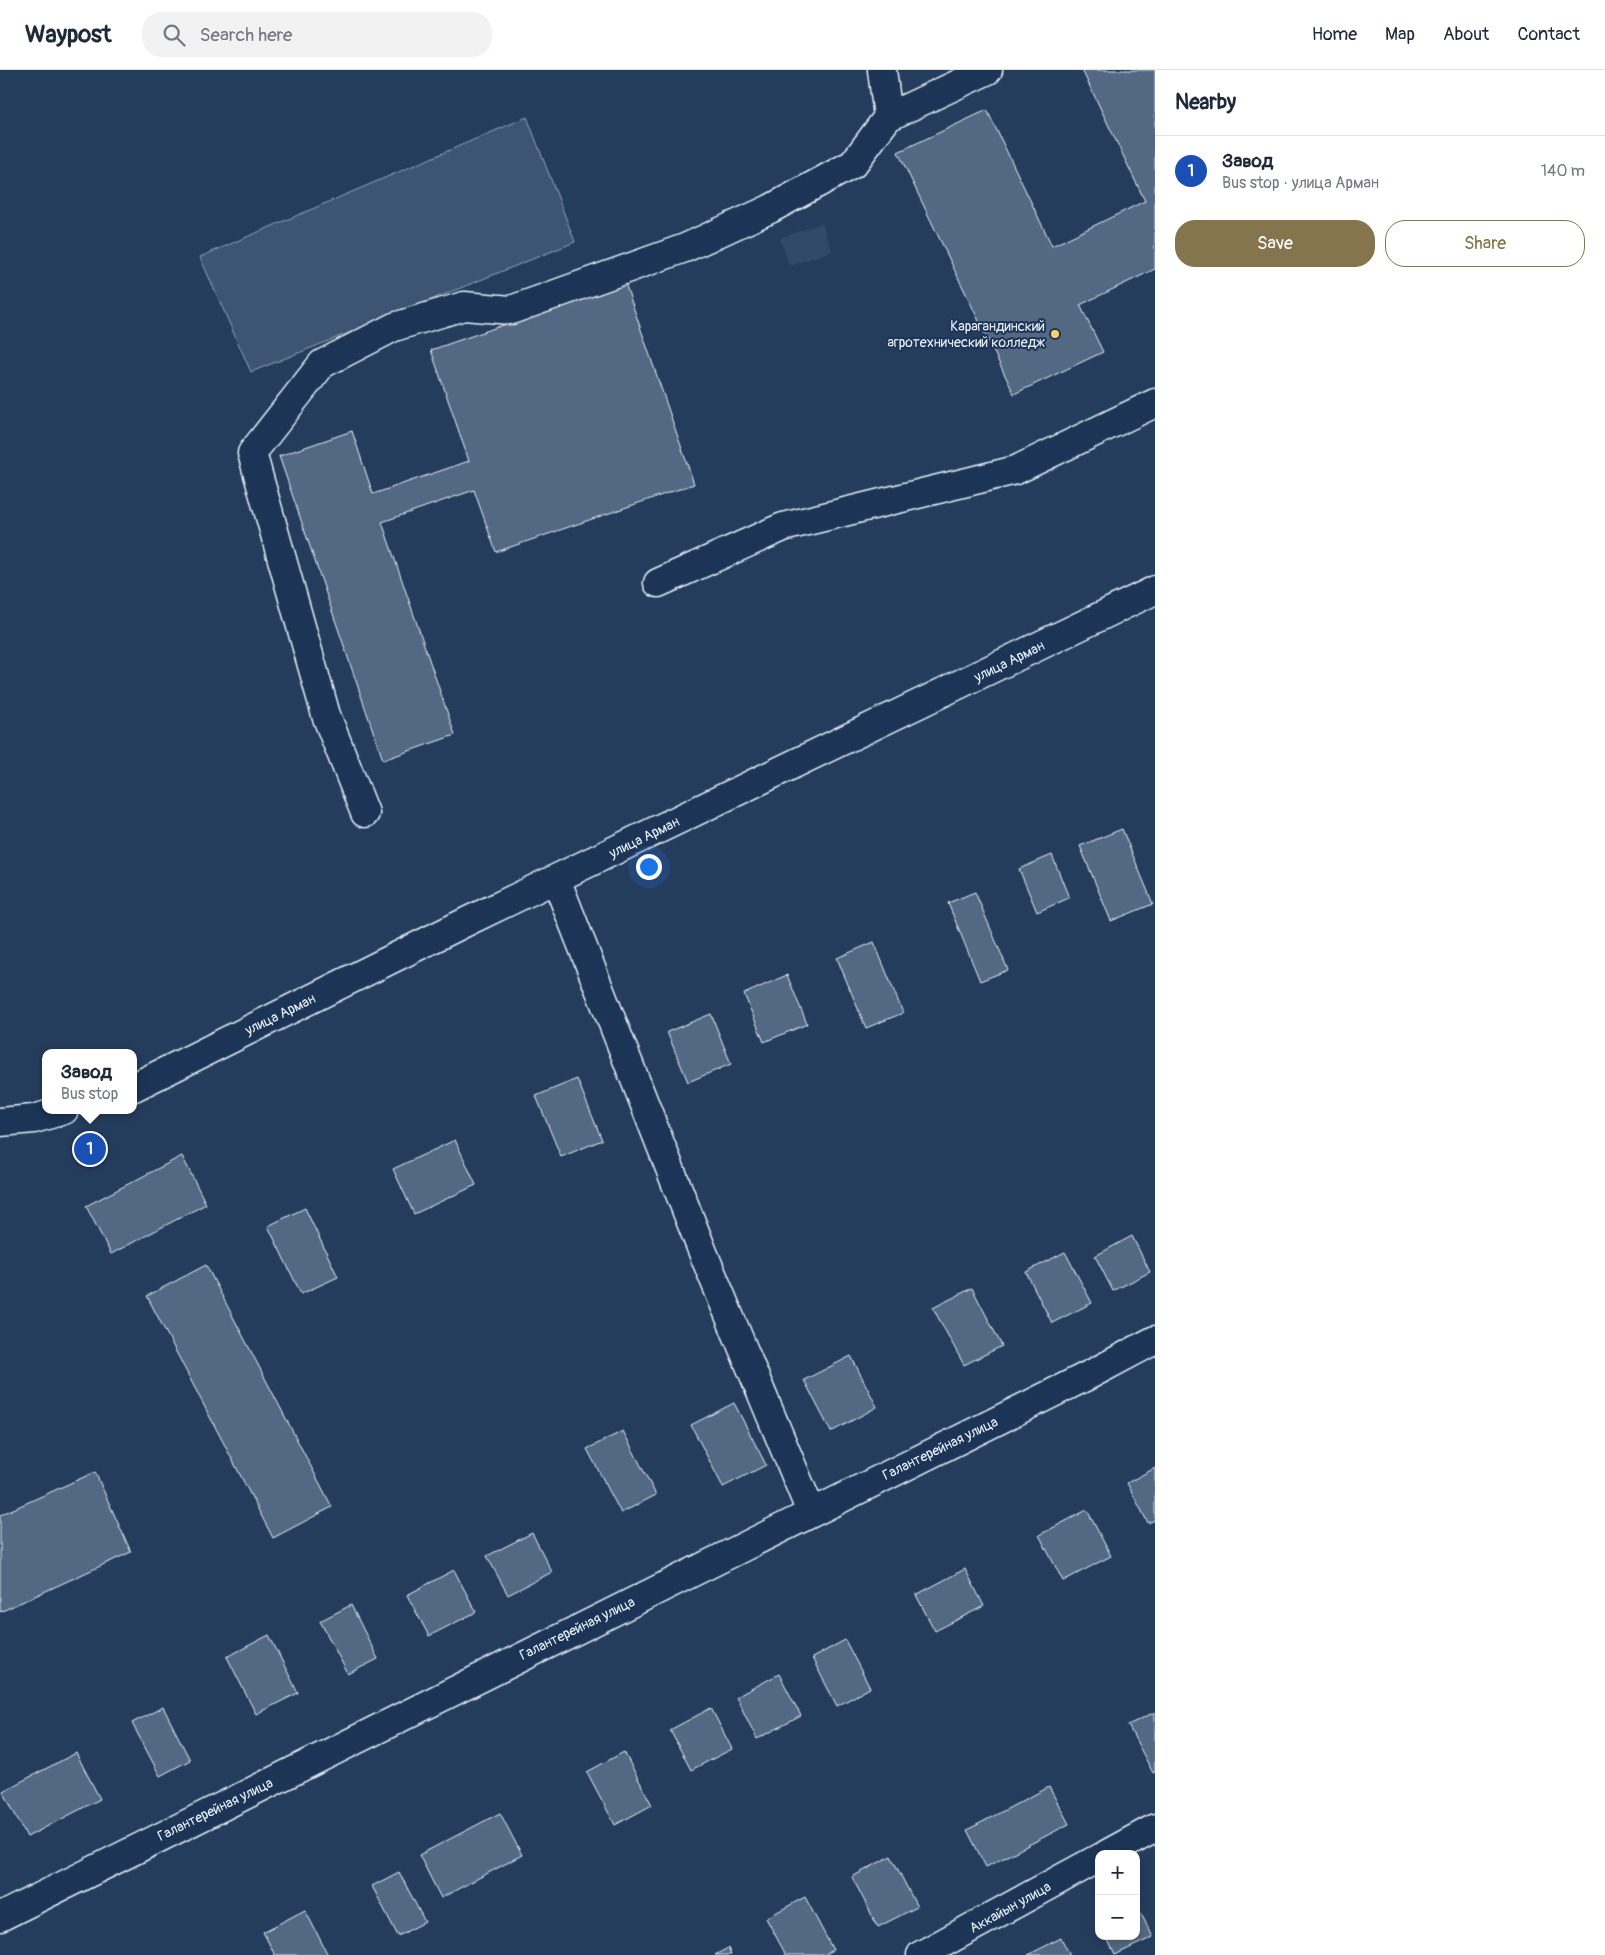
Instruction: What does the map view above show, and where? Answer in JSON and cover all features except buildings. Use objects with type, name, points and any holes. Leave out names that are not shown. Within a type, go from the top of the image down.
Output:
[{"type":"street","points":[[882,70],[888,117]]},
{"type":"street","points":[[365,814],[326,715],[252,453],[322,364],[394,327],[464,306],[511,310],[685,248],[770,210],[854,164],[888,117],[988,70]]},
{"type":"street","points":[[658,583],[782,527],[1016,470],[1155,403]]},
{"type":"street","name":"улица Арман","points":[[137,1086],[1155,590]]},
{"type":"street","points":[[556,880],[704,1255],[811,1512]]},
{"type":"street","points":[[0,1122],[34,1119],[51,1114]]},
{"type":"street","name":"Галантерейная улица","points":[[0,1917],[1155,1340]]},
{"type":"street","points":[[1114,1850],[1155,1828]]},
{"type":"street","name":"Аккайын улица","points":[[921,1955],[1095,1860]]},
{"type":"shaded area","points":[[527,117],[575,242],[251,372],[200,257]]},
{"type":"shaded area","points":[[822,223],[832,251],[789,266],[780,238]]},
{"type":"place","name":"Карагандинский агротехнический колледж","points":[[1055,334]]},
{"type":"place","name":"Завод","points":[[90,1149]]}]
